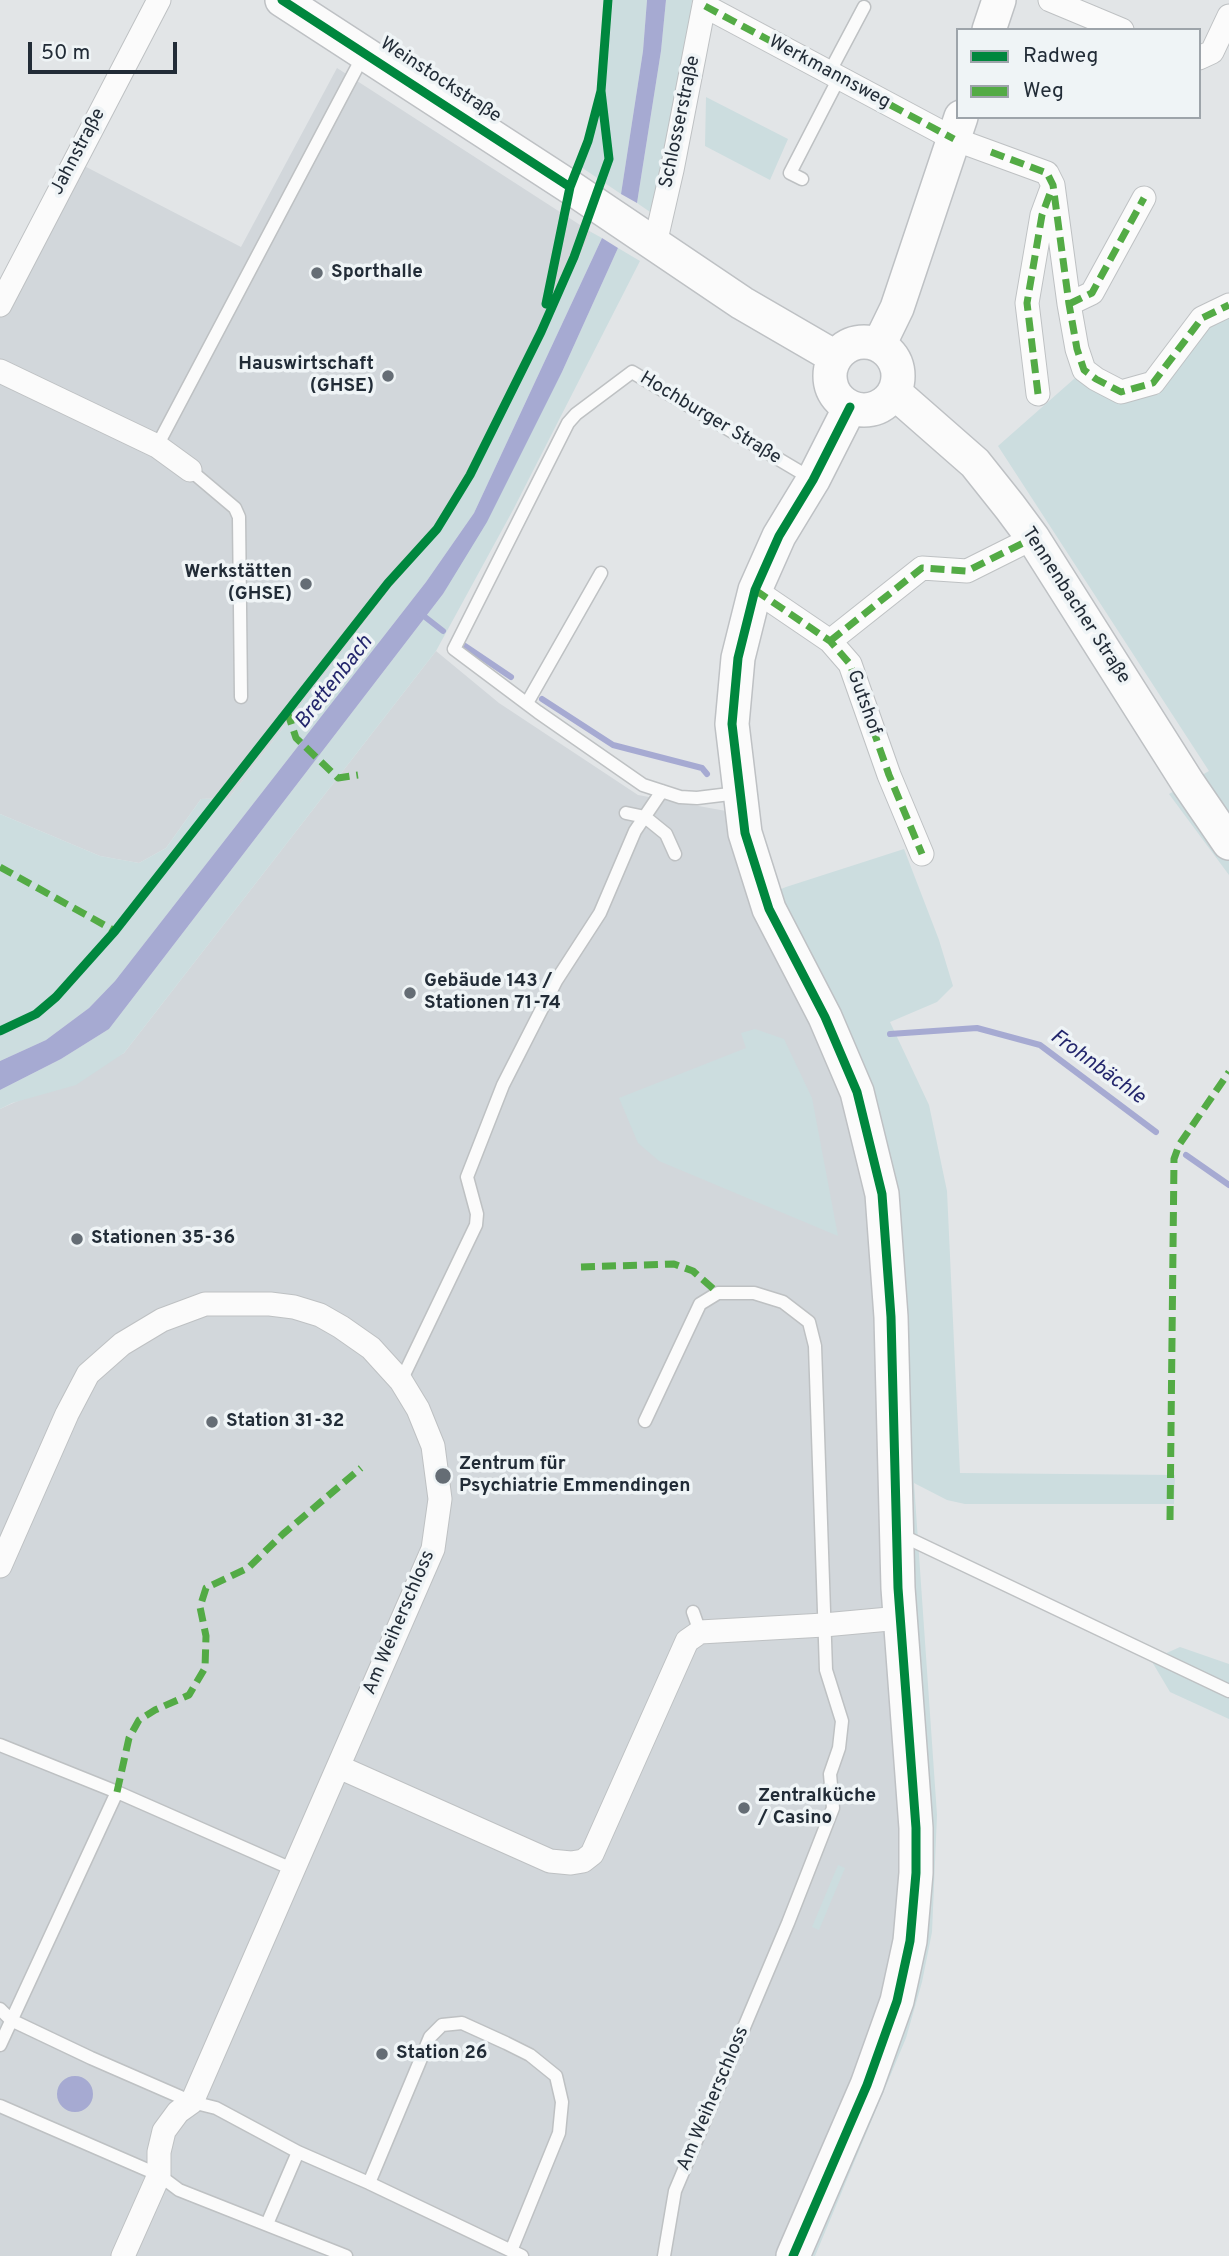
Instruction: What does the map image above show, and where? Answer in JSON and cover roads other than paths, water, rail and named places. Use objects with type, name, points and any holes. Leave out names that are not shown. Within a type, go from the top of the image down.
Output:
[{"type":"street","name":"Jahnstraße","points":[[0,305],[6,277],[159,0]]},
{"type":"street","name":"Weinstockstraße","points":[[282,0],[579,193],[742,303],[835,357]]},
{"type":"street","points":[[990,28],[999,0]]},
{"type":"street","points":[[1050,0],[1117,28]]},
{"type":"street","name":"Werkmannsweg","points":[[705,3],[834,75],[957,128],[1047,173],[1054,185]]},
{"type":"street","name":"Schlosserstraße","points":[[641,235],[673,170],[705,3]]},
{"type":"street","points":[[1201,57],[1212,52],[1229,16]]},
{"type":"street","points":[[879,345],[901,296],[957,128]]},
{"type":"street","points":[[1054,185],[1069,303],[1077,349],[1084,370],[1121,392],[1153,383],[1202,318],[1229,304]]},
{"type":"street","points":[[1038,394],[1027,303],[1042,215],[1054,185]]},
{"type":"street","points":[[1069,303],[1092,293],[1144,198]]},
{"type":"street","points":[[855,343],[879,345],[889,352],[896,363],[898,379],[894,392],[886,402],[874,409],[850,407],[839,399],[831,385],[831,370],[835,357],[855,343]]},
{"type":"street","points":[[0,371],[157,446],[190,470]]},
{"type":"street","name":"Tennenbacher Straße","points":[[894,392],[975,463],[1033,538],[1229,844]]},
{"type":"street","points":[[793,2256],[867,2085],[897,2001],[914,1909],[916,1828],[895,1533],[891,1317],[887,1237],[877,1168],[857,1092],[842,1055],[769,909],[744,833],[732,724],[733,688],[738,658],[755,590],[779,536],[813,480],[850,407]]},
{"type":"street","points":[[830,641],[922,568],[967,571],[1033,538]]},
{"type":"street","name":"Gutshof","points":[[755,590],[830,641],[850,664],[889,775],[922,854]]},
{"type":"street","name":"Am Weiherschloss","points":[[0,1566],[67,1414],[88,1374],[122,1344],[162,1320],[205,1304],[270,1304],[295,1307],[320,1315],[351,1334],[371,1348],[401,1381],[418,1409],[433,1446],[440,1499],[433,1549],[191,2102],[178,2112],[164,2131],[159,2152],[159,2175],[123,2256]]},
{"type":"street","points":[[339,1767],[550,1861],[571,1864],[583,1861],[592,1854],[641,1732],[697,1622],[824,1625],[900,1618]]},
{"type":"lane","points":[[802,179],[790,173],[864,7]]},
{"type":"lane","points":[[157,446],[364,53]]},
{"type":"lane","name":"Hochburger Straße","points":[[527,704],[454,649],[539,478],[568,423],[576,415],[632,372],[813,480]]},
{"type":"lane","points":[[190,470],[235,508],[239,517],[241,696]]},
{"type":"lane","points":[[601,573],[527,704],[636,781],[680,797],[738,793]]},
{"type":"lane","points":[[401,1381],[475,1225],[477,1214],[467,1177],[503,1085],[556,981],[600,913],[635,831],[662,791]]},
{"type":"lane","points":[[626,813],[645,817],[666,834],[675,854]]},
{"type":"lane","name":"Am Weiherschloss","points":[[645,1421],[701,1304],[718,1293],[754,1293],[783,1303],[810,1322],[815,1346],[826,1670],[842,1721],[839,1748],[830,1774],[833,1808],[724,2091],[675,2191],[664,2256]]},
{"type":"lane","points":[[895,1533],[1229,1691]]},
{"type":"lane","points":[[0,1745],[117,1792],[292,1869]]},
{"type":"lane","points":[[0,2045],[117,1792]]},
{"type":"lane","points":[[0,2009],[11,2020],[191,2102],[216,2108],[298,2152],[517,2253],[559,2133],[562,2102],[556,2076],[530,2055],[462,2022],[442,2025],[430,2036],[369,2183]]},
{"type":"lane","points":[[0,2106],[159,2175],[179,2190],[341,2255]]},
{"type":"lane","points":[[267,2224],[298,2152]]},
{"type":"water","points":[[647,0],[666,0],[661,51],[637,203],[621,194],[643,51]]},
{"type":"water","points":[[602,238],[618,248],[562,372],[487,522],[443,594],[109,1029],[61,1059],[0,1090],[0,1061],[46,1040],[89,1008],[115,981],[426,582],[474,513]]},
{"type":"water","points":[[75,2076],[88,2081],[93,2094],[88,2107],[75,2112],[62,2107],[57,2094],[62,2081]]},
{"type":"waterway","name":"Frohnbächle","points":[[420,613],[443,631]]},
{"type":"waterway","name":"Frohnbächle","points":[[465,646],[511,677]]},
{"type":"waterway","name":"Frohnbächle","points":[[542,699],[613,745],[702,768],[707,774]]},
{"type":"waterway","name":"Frohnbächle","points":[[890,1034],[977,1028],[1040,1045],[1156,1132]]},
{"type":"waterway","name":"Frohnbächle","points":[[1186,1155],[1229,1185]]},
{"type":"place","name":"Sporthalle","points":[[317,273]]},
{"type":"place","name":"Hauswirtschaft (GHSE)","points":[[388,376]]},
{"type":"place","name":"Werkstätten (GHSE)","points":[[306,584]]},
{"type":"place","name":"Gebäude 143 / Stationen 71-74","points":[[410,993]]},
{"type":"place","name":"Stationen 35-36","points":[[77,1239]]},
{"type":"place","name":"Station 31-32","points":[[212,1422]]},
{"type":"place","name":"Zentrum für Psychiatrie Emmendingen","points":[[443,1476]]},
{"type":"place","name":"Zentralküche / Casino","points":[[744,1808]]},
{"type":"place","name":"Station 26","points":[[382,2054]]},
{"type":"water label","name":"Brettenbach","points":[[335,683]]}]
